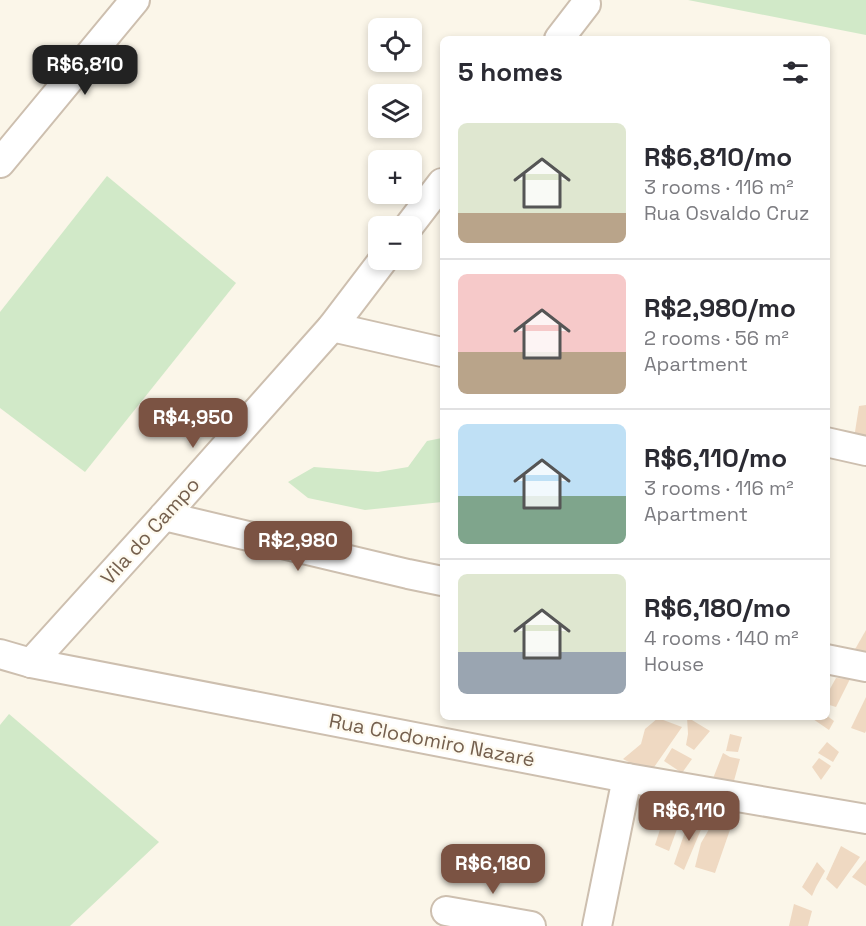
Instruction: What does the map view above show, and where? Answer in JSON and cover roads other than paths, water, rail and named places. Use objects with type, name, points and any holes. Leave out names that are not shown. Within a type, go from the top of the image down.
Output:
[{"type":"street","points":[[0,163],[135,0]]},
{"type":"street","points":[[562,36],[586,4]]},
{"type":"street","points":[[418,216],[439,192]]},
{"type":"street","name":"Vila do Campo","points":[[32,663],[332,327],[376,270]]},
{"type":"street","points":[[332,327],[440,352]]},
{"type":"street","points":[[830,443],[866,452]]},
{"type":"street","points":[[164,516],[440,581]]},
{"type":"street","name":"Rua Clodomiro Nazaré","points":[[0,654],[32,663],[627,778],[866,819]]},
{"type":"street","points":[[830,660],[866,667]]},
{"type":"street","points":[[597,926],[627,778]]},
{"type":"street","points":[[446,910],[531,926]]}]
